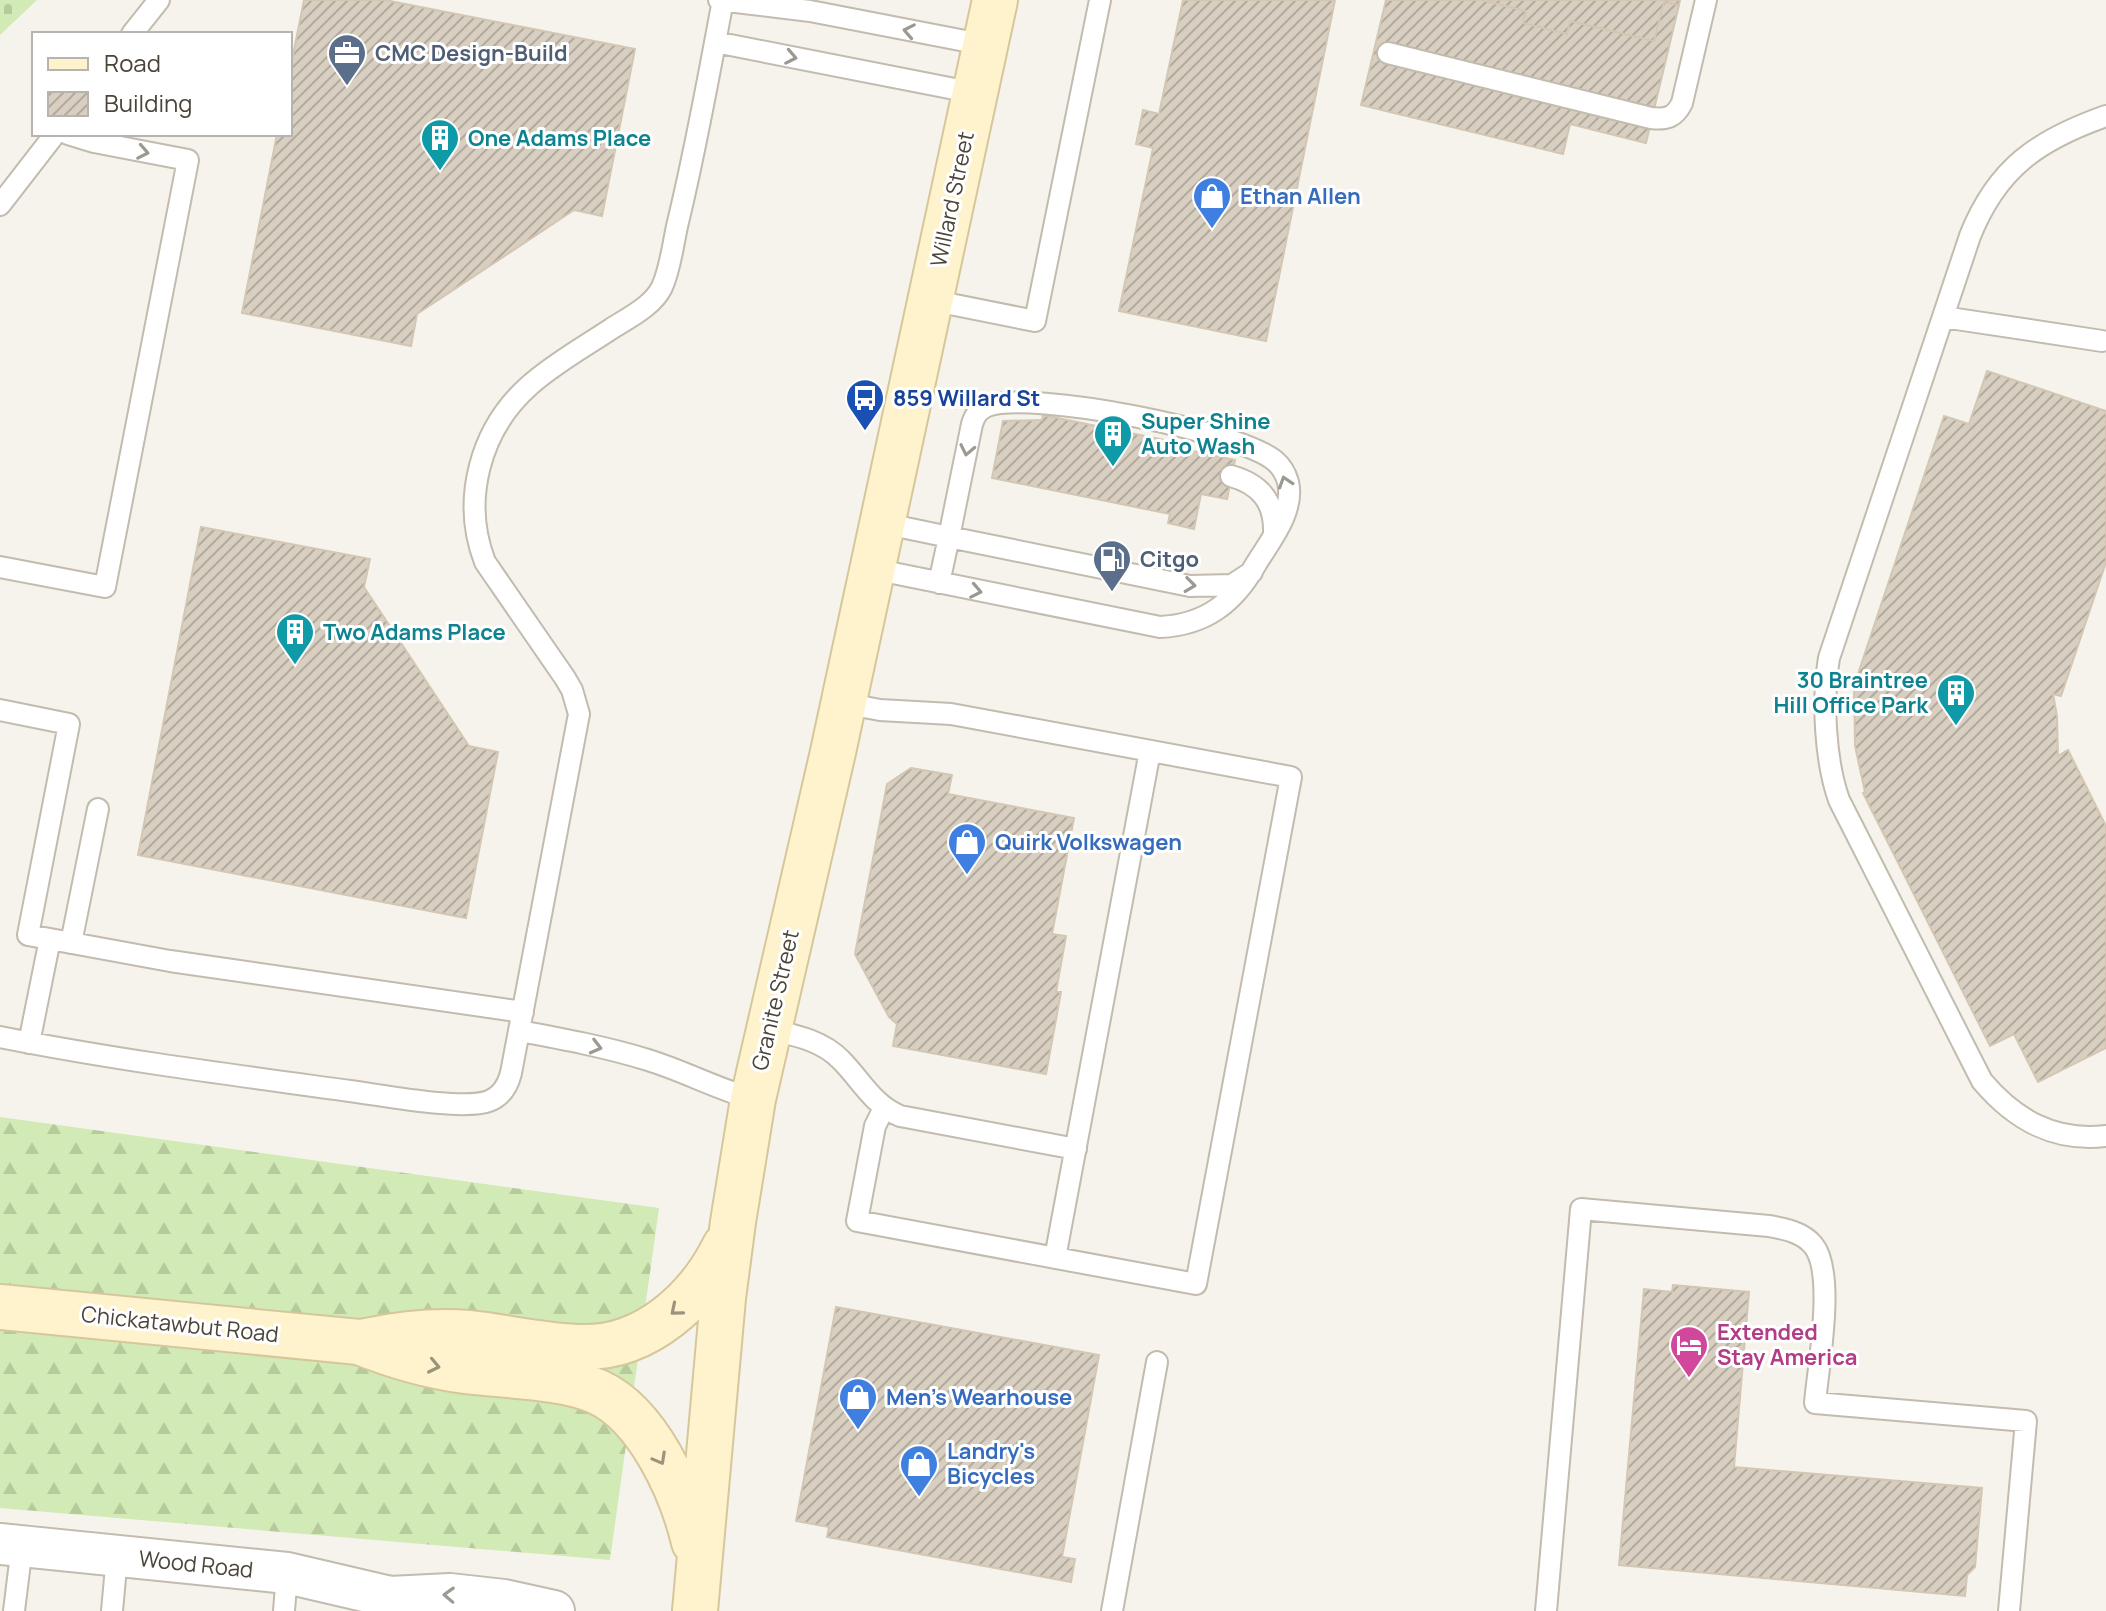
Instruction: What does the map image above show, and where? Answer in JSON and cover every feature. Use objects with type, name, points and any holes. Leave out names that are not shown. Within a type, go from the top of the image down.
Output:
[{"type":"main road","name":"Willard Street","points":[[909,398],[995,0]]},
{"type":"main road","name":"Granite Street","points":[[695,1611],[714,1378],[733,1222],[753,1099],[909,398]]},
{"type":"main road","name":"Chickatawbut Road","points":[[359,1342],[394,1335],[444,1332],[582,1347],[614,1344],[650,1329],[702,1286],[715,1265],[733,1222]]},
{"type":"main road","name":"Chickatawbut Road","points":[[0,1307],[359,1342],[389,1354],[440,1367],[584,1386],[614,1401],[639,1427],[664,1465],[685,1512],[699,1567]]},
{"type":"street","name":"Wood Road","points":[[11,1545],[117,1556],[286,1592],[395,1606],[450,1594],[504,1600],[554,1611]]},
{"type":"lane","points":[[134,32],[159,0]]},
{"type":"lane","points":[[0,1037],[128,1060],[417,1100],[471,1104],[492,1100],[506,1087],[579,714],[565,678],[485,562],[479,547],[474,517],[478,474],[492,432],[528,387],[648,304],[662,286],[686,191],[722,0],[810,11],[986,45]]},
{"type":"lane","points":[[930,300],[1035,321],[1100,0]]},
{"type":"lane","points":[[1388,53],[1651,118],[1669,118],[1682,103],[1706,0]]},
{"type":"lane","points":[[715,42],[975,93]]},
{"type":"lane","points":[[2106,116],[2033,152],[1997,183],[1982,208],[1829,658],[1825,704],[1834,786],[1902,928],[1982,1081],[2016,1115],[2044,1131],[2079,1137],[2106,1136]]},
{"type":"lane","points":[[0,205],[53,136]]},
{"type":"lane","points":[[0,567],[105,587],[188,160],[74,136]]},
{"type":"lane","points":[[1943,317],[2102,341]]},
{"type":"lane","points":[[873,569],[939,583],[1160,627],[1190,623],[1220,609],[1232,599],[1252,572],[1283,519],[1290,494],[1284,472],[1262,454],[1228,438],[1202,432],[1066,404],[990,405],[978,412],[972,424],[939,583]]},
{"type":"lane","points":[[1231,476],[1262,491],[1272,513],[1274,533]]},
{"type":"lane","points":[[882,523],[1190,586],[1232,585],[1252,572]]},
{"type":"lane","points":[[843,703],[880,710],[951,714],[1291,777],[1196,1284],[857,1221],[875,1126],[884,1108]]},
{"type":"lane","points":[[0,710],[69,724],[28,935],[521,1022],[575,1042],[647,1060],[753,1099]]},
{"type":"lane","points":[[1055,1258],[1150,751]]},
{"type":"lane","points":[[71,943],[98,809]]},
{"type":"lane","points":[[29,1043],[50,939]]},
{"type":"lane","points":[[768,1029],[811,1040],[833,1054],[884,1108],[908,1118],[1076,1149]]},
{"type":"lane","points":[[1546,1611],[1581,1209],[1769,1226],[1806,1238],[1822,1260],[1825,1283],[1815,1403],[2026,1421],[2009,1611]]},
{"type":"lane","points":[[1112,1611],[1157,1362]]},
{"type":"lane","points":[[11,1545],[14,1611]]},
{"type":"lane","points":[[112,1611],[117,1556]]},
{"type":"green space","points":[[0,0],[37,0],[0,35]]},
{"type":"green space","points":[[0,1117],[659,1208],[610,1560],[0,1508]]},
{"type":"building","name":"One Adams Place","points":[[304,0],[385,0],[635,49],[602,216],[574,210],[417,314],[411,346],[242,313],[277,136],[292,136],[292,60]]},
{"type":"building","name":"Ethan Allen","points":[[1183,0],[1335,0],[1266,341],[1119,311],[1153,148],[1136,144],[1143,110],[1159,114]]},
{"type":"building","points":[[1386,0],[1481,0],[1526,11],[1523,23],[1567,34],[1570,21],[1654,41],[1664,2],[1679,5],[1646,143],[1570,124],[1563,154],[1361,105]]},
{"type":"building","points":[[1481,0],[1680,0],[1679,5],[1664,2],[1654,41],[1570,21],[1567,34],[1523,23],[1526,11]]},
{"type":"building","name":"30 Braintree Hill Office Park","points":[[1987,371],[2106,411],[2106,562],[2061,696],[2053,694],[2058,756],[2068,750],[2106,826],[2106,1048],[2038,1082],[2014,1034],[1990,1046],[1863,793],[1855,746],[1854,686],[1944,416],[1969,424]]},
{"type":"building","name":"Super Shine Auto Wash","points":[[1043,415],[1189,445],[1188,450],[1235,460],[1227,499],[1201,494],[1194,529],[1168,523],[1170,514],[992,478],[1003,421],[1042,420]]},
{"type":"building","name":"Two Adams Place","points":[[201,527],[370,559],[364,587],[469,746],[498,752],[466,918],[138,855]]},
{"type":"building","name":"Quirk Volkswagen","points":[[911,768],[952,775],[948,794],[1074,818],[1052,934],[1066,936],[1056,992],[1061,992],[1046,1074],[893,1046],[897,1024],[889,1017],[855,954],[887,784]]},
{"type":"building","name":"Extended Stay America","points":[[1673,1285],[1749,1292],[1734,1467],[1982,1488],[1975,1567],[1967,1575],[1965,1596],[1619,1565],[1644,1289],[1672,1292]]},
{"type":"building","points":[[836,1307],[1099,1355],[1062,1557],[1075,1559],[1071,1582],[827,1537],[829,1527],[796,1521]]},
{"type":"place","name":"CMC Design-Build","points":[[347,87]]},
{"type":"place","name":"One Adams Place","points":[[440,172]]},
{"type":"place","name":"Ethan Allen","points":[[1212,230]]},
{"type":"place","name":"859 Willard St","points":[[865,432]]},
{"type":"place","name":"Super Shine Auto Wash","points":[[1113,468]]},
{"type":"place","name":"Citgo","points":[[1112,593]]},
{"type":"place","name":"Two Adams Place","points":[[295,666]]},
{"type":"place","name":"30 Braintree Hill Office Park","points":[[1956,727]]},
{"type":"place","name":"Quirk Volkswagen","points":[[967,876]]},
{"type":"place","name":"Extended Stay America","points":[[1689,1379]]},
{"type":"place","name":"Men's Wearhouse","points":[[858,1431]]},
{"type":"place","name":"Landry's Bicycles","points":[[919,1498]]}]
